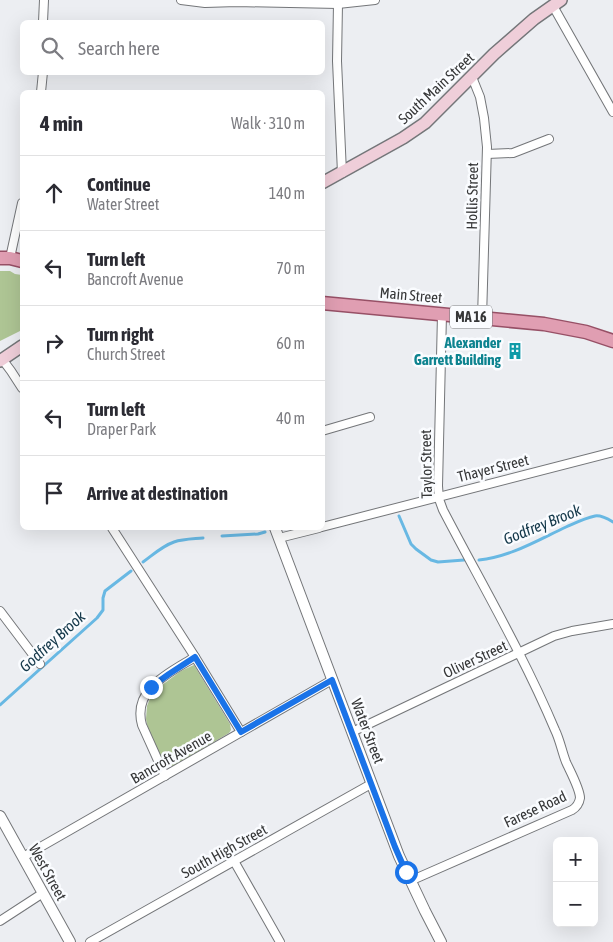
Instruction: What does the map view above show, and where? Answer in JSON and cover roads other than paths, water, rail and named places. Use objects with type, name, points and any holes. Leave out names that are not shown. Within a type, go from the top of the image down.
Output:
[{"type":"main road","name":"South Main Street","points":[[325,182],[403,138],[425,123],[494,54],[557,3]]},
{"type":"main road","name":"Main Street","points":[[325,302],[562,327],[586,332],[613,341]]},
{"type":"main road","points":[[1,360],[20,347]]},
{"type":"street","points":[[43,20],[44,0]]},
{"type":"street","points":[[181,0],[205,3],[338,4],[375,0]]},
{"type":"street","points":[[557,3],[613,112]]},
{"type":"street","points":[[338,4],[337,61],[342,173]]},
{"type":"street","points":[[41,90],[43,75]]},
{"type":"street","name":"Hollis Street","points":[[472,77],[480,97],[487,147],[482,318]]},
{"type":"street","points":[[487,154],[513,153],[548,139]]},
{"type":"street","points":[[11,259],[20,213]]},
{"type":"street","name":"Taylor Street","points":[[442,314],[438,496],[443,510],[519,654]]},
{"type":"street","points":[[1,360],[9,367],[20,385]]},
{"type":"street","points":[[325,430],[370,417]]},
{"type":"street","name":"Thayer Street","points":[[325,526],[613,452]]},
{"type":"street","points":[[113,530],[241,732]]},
{"type":"street","name":"Water Street","points":[[276,530],[395,847],[441,942]]},
{"type":"street","name":"Thayer Street","points":[[279,538],[310,530]]},
{"type":"street","points":[[0,610],[40,664]]},
{"type":"street","name":"Oliver Street","points":[[352,732],[560,634],[613,624]]},
{"type":"street","name":"Farese Road","points":[[410,881],[572,810],[578,805],[580,800],[579,793],[555,730],[519,654]]},
{"type":"street","points":[[165,776],[142,725],[142,703],[151,687],[195,657]]},
{"type":"street","name":"Bancroft Avenue","points":[[23,858],[332,680]]},
{"type":"street","name":"South High Street","points":[[90,942],[371,784]]},
{"type":"street","name":"West Street","points":[[2,823],[70,942]]},
{"type":"street","points":[[234,861],[280,942]]},
{"type":"street","points":[[0,921],[42,893]]},
{"type":"waterway","name":"Godfrey Brook","points":[[399,516],[411,544],[431,560],[438,562],[464,560]]},
{"type":"waterway","name":"Godfrey Brook","points":[[479,560],[513,552],[576,522],[591,517],[600,516],[613,522]]},
{"type":"waterway","name":"Godfrey Brook","points":[[222,536],[265,532]]},
{"type":"waterway","name":"Godfrey Brook","points":[[143,562],[170,544],[181,540],[203,538]]},
{"type":"waterway","name":"Godfrey Brook","points":[[0,705],[97,618],[103,610],[105,591],[131,571]]},
{"type":"place","name":"Alexander Garrett Building","points":[[515,351]]}]
